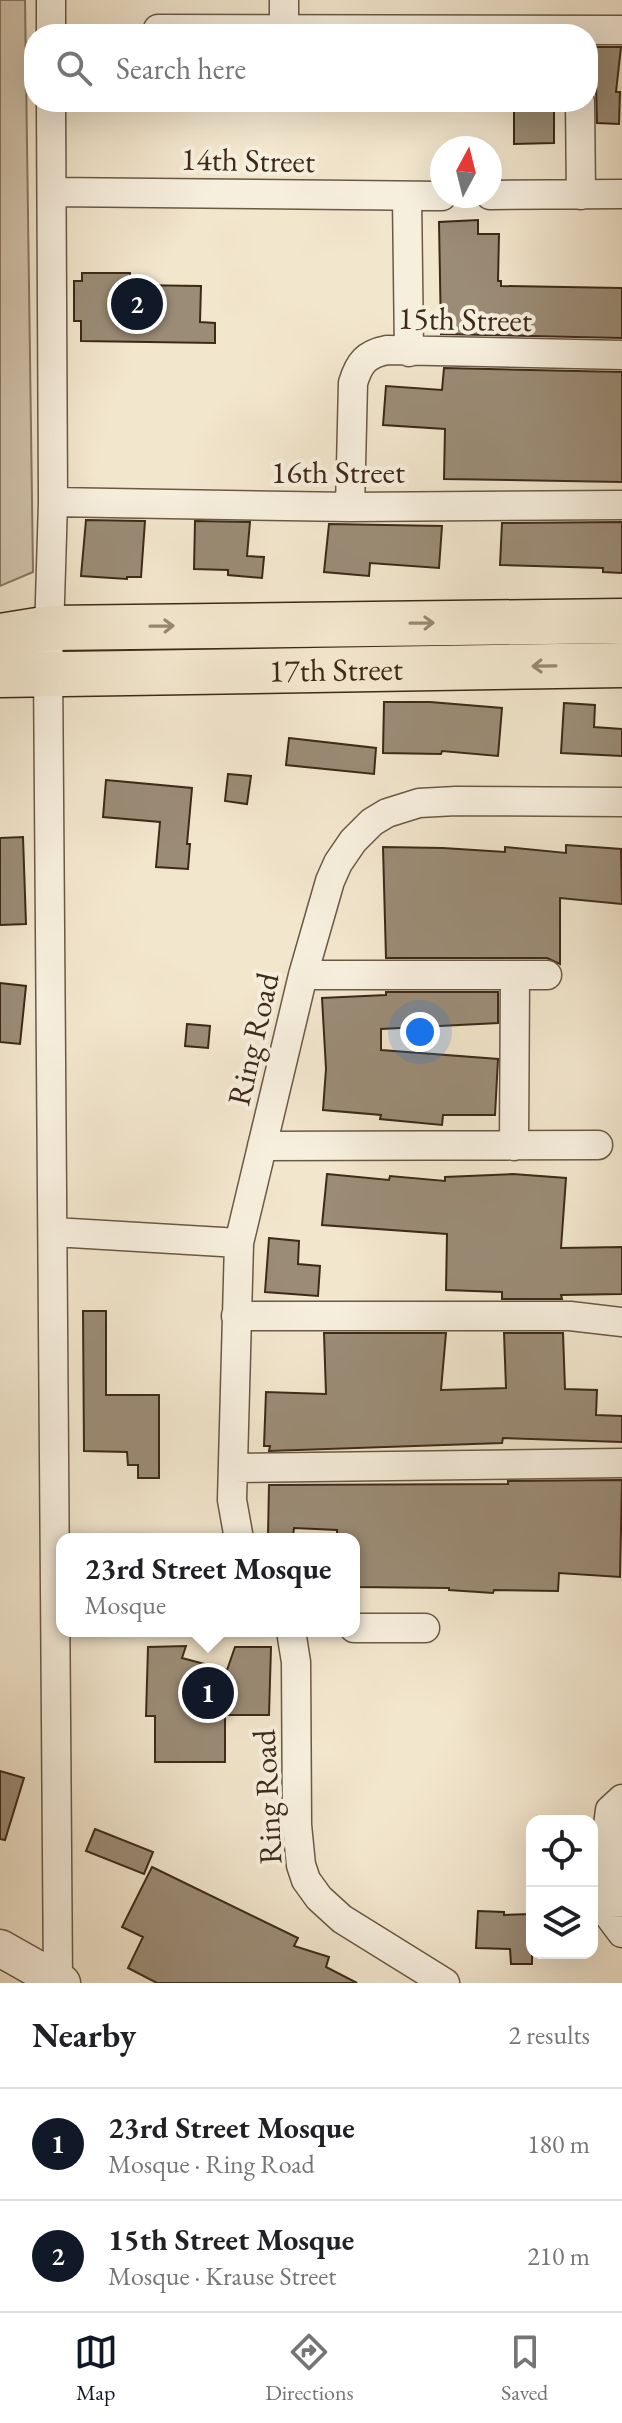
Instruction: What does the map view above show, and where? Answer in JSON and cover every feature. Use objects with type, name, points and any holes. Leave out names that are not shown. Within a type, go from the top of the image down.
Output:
[{"type":"main road","name":"17th Street","points":[[0,636],[50,628],[622,621]]},
{"type":"main road","name":"17th Street","points":[[0,675],[622,665]]},
{"type":"street","points":[[51,0],[51,24]]},
{"type":"street","points":[[200,24],[284,14],[448,24]]},
{"type":"street","points":[[598,31],[622,30]]},
{"type":"street","points":[[51,112],[53,502],[48,675],[56,1533]]},
{"type":"street","points":[[580,112],[581,195]]},
{"type":"street","name":"14th Street","points":[[52,192],[430,196]]},
{"type":"street","points":[[502,195],[622,194]]},
{"type":"street","points":[[407,196],[409,352]]},
{"type":"street","name":"15th Street","points":[[350,507],[353,383],[365,357],[387,350],[622,355]]},
{"type":"street","name":"16th Street","points":[[53,502],[350,507],[622,505]]},
{"type":"street","name":"Ring Road","points":[[238,1533],[232,1500],[239,1243],[303,975],[338,863],[353,841],[372,822],[387,813],[419,803],[622,802]]},
{"type":"street","points":[[303,975],[547,975]]},
{"type":"street","points":[[514,1146],[515,975]]},
{"type":"street","points":[[262,1146],[598,1145]]},
{"type":"street","points":[[54,1232],[239,1243]]},
{"type":"street","points":[[236,1316],[570,1316],[622,1322]]},
{"type":"street","points":[[233,1468],[622,1463]]},
{"type":"street","points":[[360,1628],[425,1628]]},
{"type":"street","points":[[0,1948],[60,1982],[57,1637]]},
{"type":"street","name":"Ring Road","points":[[292,1637],[296,1662],[297,1825],[301,1865],[306,1880],[319,1898],[342,1919],[445,1983]]},
{"type":"street","points":[[622,1799],[610,1810],[608,1840],[610,1917],[622,1933]]},
{"type":"shaded area","points":[[0,0],[25,0],[24,112],[27,112],[33,572],[0,586]]},
{"type":"building","points":[[598,47],[621,47],[616,92],[620,92],[619,124],[597,123]]},
{"type":"building","points":[[514,112],[554,112],[554,143],[514,144]]},
{"type":"building","points":[[478,220],[478,234],[499,234],[498,281],[501,281],[501,286],[622,288],[622,338],[441,334],[439,222]]},
{"type":"building","points":[[82,273],[130,273],[130,285],[201,286],[200,322],[215,323],[215,343],[81,341],[81,321],[74,321],[74,281],[82,281]]},
{"type":"building","points":[[444,368],[622,372],[622,482],[444,479],[445,429],[383,425],[386,386],[442,390]]},
{"type":"building","points":[[86,520],[145,521],[141,577],[81,576]]},
{"type":"building","points":[[195,521],[250,522],[247,556],[264,557],[262,578],[228,575],[228,570],[194,569]]},
{"type":"building","points":[[622,522],[622,573],[603,572],[603,568],[500,565],[502,523]]},
{"type":"building","points":[[329,524],[442,526],[439,568],[370,563],[369,576],[324,572]]},
{"type":"building","points":[[384,702],[502,708],[498,756],[442,751],[441,754],[383,753]]},
{"type":"building","points":[[564,703],[595,705],[594,727],[622,729],[622,756],[561,753]]},
{"type":"building","points":[[289,738],[376,748],[374,774],[286,765]]},
{"type":"building","points":[[228,774],[251,776],[247,804],[225,801]]},
{"type":"building","points":[[106,780],[192,788],[188,869],[156,867],[160,822],[103,817]]},
{"type":"building","points":[[23,837],[26,924],[0,925],[0,838]]},
{"type":"building","points":[[566,845],[621,849],[622,904],[560,898],[560,964],[547,958],[386,958],[383,847],[505,852],[505,847],[566,853]]},
{"type":"building","points":[[0,983],[26,986],[20,1044],[0,1042]]},
{"type":"building","points":[[386,992],[498,992],[498,1023],[381,1029],[381,1050],[498,1059],[495,1115],[443,1115],[442,1125],[323,1110],[326,1069],[322,998],[386,995]]},
{"type":"building","points":[[187,1024],[210,1026],[208,1048],[185,1046]]},
{"type":"building","points":[[327,1174],[445,1181],[445,1177],[513,1174],[566,1178],[561,1248],[622,1247],[622,1294],[561,1295],[562,1299],[502,1299],[502,1292],[446,1290],[447,1234],[322,1225]]},
{"type":"building","points":[[269,1238],[299,1241],[298,1264],[320,1266],[318,1296],[265,1292]]},
{"type":"building","points":[[83,1311],[106,1311],[106,1395],[159,1395],[159,1478],[138,1478],[138,1465],[128,1465],[127,1452],[84,1451]]},
{"type":"building","points":[[324,1333],[446,1333],[441,1390],[506,1388],[504,1333],[563,1333],[565,1389],[597,1390],[596,1415],[622,1416],[622,1442],[503,1438],[502,1443],[269,1451],[270,1446],[264,1446],[266,1392],[326,1394]]},
{"type":"building","points":[[622,1480],[620,1577],[559,1573],[558,1591],[494,1590],[493,1593],[449,1588],[360,1587],[360,1533],[294,1528],[293,1533],[268,1533],[269,1485],[508,1484],[508,1481]]},
{"type":"building","points":[[186,1646],[182,1658],[227,1670],[235,1647],[271,1647],[269,1715],[225,1715],[225,1762],[155,1762],[155,1716],[146,1716],[148,1647]]},
{"type":"building","points":[[0,1771],[24,1778],[5,1840],[0,1839]]},
{"type":"building","points":[[95,1829],[153,1852],[144,1874],[86,1851]]},
{"type":"building","points":[[152,1867],[298,1938],[294,1946],[329,1957],[326,1967],[357,1983],[157,1983],[128,1968],[143,1937],[122,1927]]},
{"type":"building","points":[[478,1911],[526,1914],[526,1959],[532,1959],[532,1964],[511,1964],[510,1949],[476,1948]]},
{"type":"place","name":"15th Street Mosque","points":[[137,304]]},
{"type":"place","name":"23rd Street Mosque","points":[[208,1693]]}]
